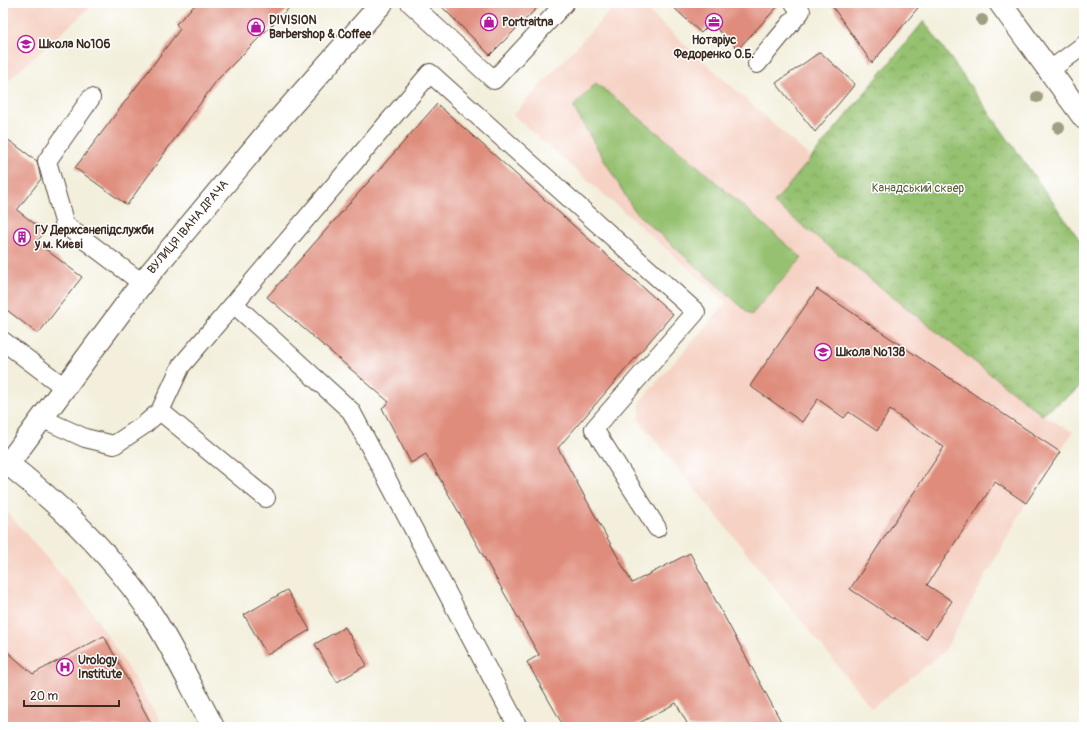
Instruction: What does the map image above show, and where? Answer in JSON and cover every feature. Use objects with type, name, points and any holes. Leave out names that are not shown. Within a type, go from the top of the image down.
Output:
[{"type":"street","name":"ВУЛИЦЯ ІВАНА ДРАЧА","points":[[6,462],[42,418],[142,283],[266,134],[382,3]]},
{"type":"street","points":[[1000,3],[1084,118]]},
{"type":"street","points":[[6,462],[71,518],[118,568],[155,620],[213,727]]},
{"type":"lane","points":[[410,3],[494,80],[565,3]]},
{"type":"lane","points":[[757,64],[801,11],[794,3]]},
{"type":"lane","points":[[1050,70],[1084,45]]},
{"type":"lane","points":[[42,418],[85,438],[114,445],[144,425],[160,411],[181,366],[430,73],[696,312],[594,429],[657,528]]},
{"type":"lane","points":[[91,98],[47,161],[65,225],[142,283]]},
{"type":"lane","points":[[234,304],[350,411],[518,727]]},
{"type":"lane","points":[[3,341],[64,387]]},
{"type":"lane","points":[[160,411],[266,498]]},
{"type":"shaded area","name":"Школа №106","points":[[3,3],[95,3],[3,85]]},
{"type":"shaded area","name":"Школа №138","points":[[617,3],[639,3],[811,158],[774,204],[1042,415],[1073,432],[1026,503],[944,652],[872,708],[639,420],[640,401],[727,302],[513,115]]},
{"type":"shaded area","name":"Urology Institute","points":[[3,507],[91,610],[162,723],[155,727],[3,727]]},
{"type":"green space","name":"Канадський сквер","points":[[924,21],[1084,246],[1084,384],[1042,415],[774,203]]},
{"type":"green space","points":[[596,83],[685,155],[802,258],[751,315],[635,212],[573,107]]},
{"type":"building","points":[[197,3],[294,3],[217,80],[127,205],[75,168],[180,29],[176,24]]},
{"type":"building","points":[[438,3],[542,3],[490,55]]},
{"type":"building","points":[[669,3],[781,3],[738,49],[711,23],[701,33]]},
{"type":"building","points":[[830,3],[922,3],[872,63]]},
{"type":"building","points":[[820,52],[855,84],[815,132],[776,83]]},
{"type":"building","points":[[437,104],[673,314],[558,448],[632,583],[690,553],[784,727],[689,727],[676,703],[632,727],[564,727],[527,662],[539,655],[426,454],[411,463],[382,408],[389,402],[267,297]]},
{"type":"building","name":"ГУ Держсанепідслужби у м. Києві","points":[[3,136],[37,161],[41,179],[17,210],[45,232],[36,242],[82,277],[38,334],[3,307]]},
{"type":"building","points":[[817,289],[1060,452],[1026,503],[995,482],[927,585],[952,601],[926,639],[850,589],[944,447],[890,410],[877,431],[849,412],[844,418],[818,399],[802,422],[750,386]]},
{"type":"building","points":[[287,590],[310,630],[267,655],[244,615]]},
{"type":"building","points":[[345,627],[367,665],[337,682],[315,644]]},
{"type":"building","points":[[104,636],[153,727],[3,727],[3,648],[33,674]]},
{"type":"place","name":"Portraitna","points":[[489,22]]},
{"type":"place","name":"Нотаріус Федоренко О.Б.","points":[[714,22]]},
{"type":"place","name":"DIVISION Barbershop & Coffee","points":[[256,27]]},
{"type":"place","name":"Школа №106","points":[[26,44]]},
{"type":"place","name":"ГУ Держсанепідслужби у м. Києві","points":[[22,237]]},
{"type":"place","name":"Школа №138","points":[[823,352]]},
{"type":"place","name":"Urology Institute","points":[[65,667]]}]
